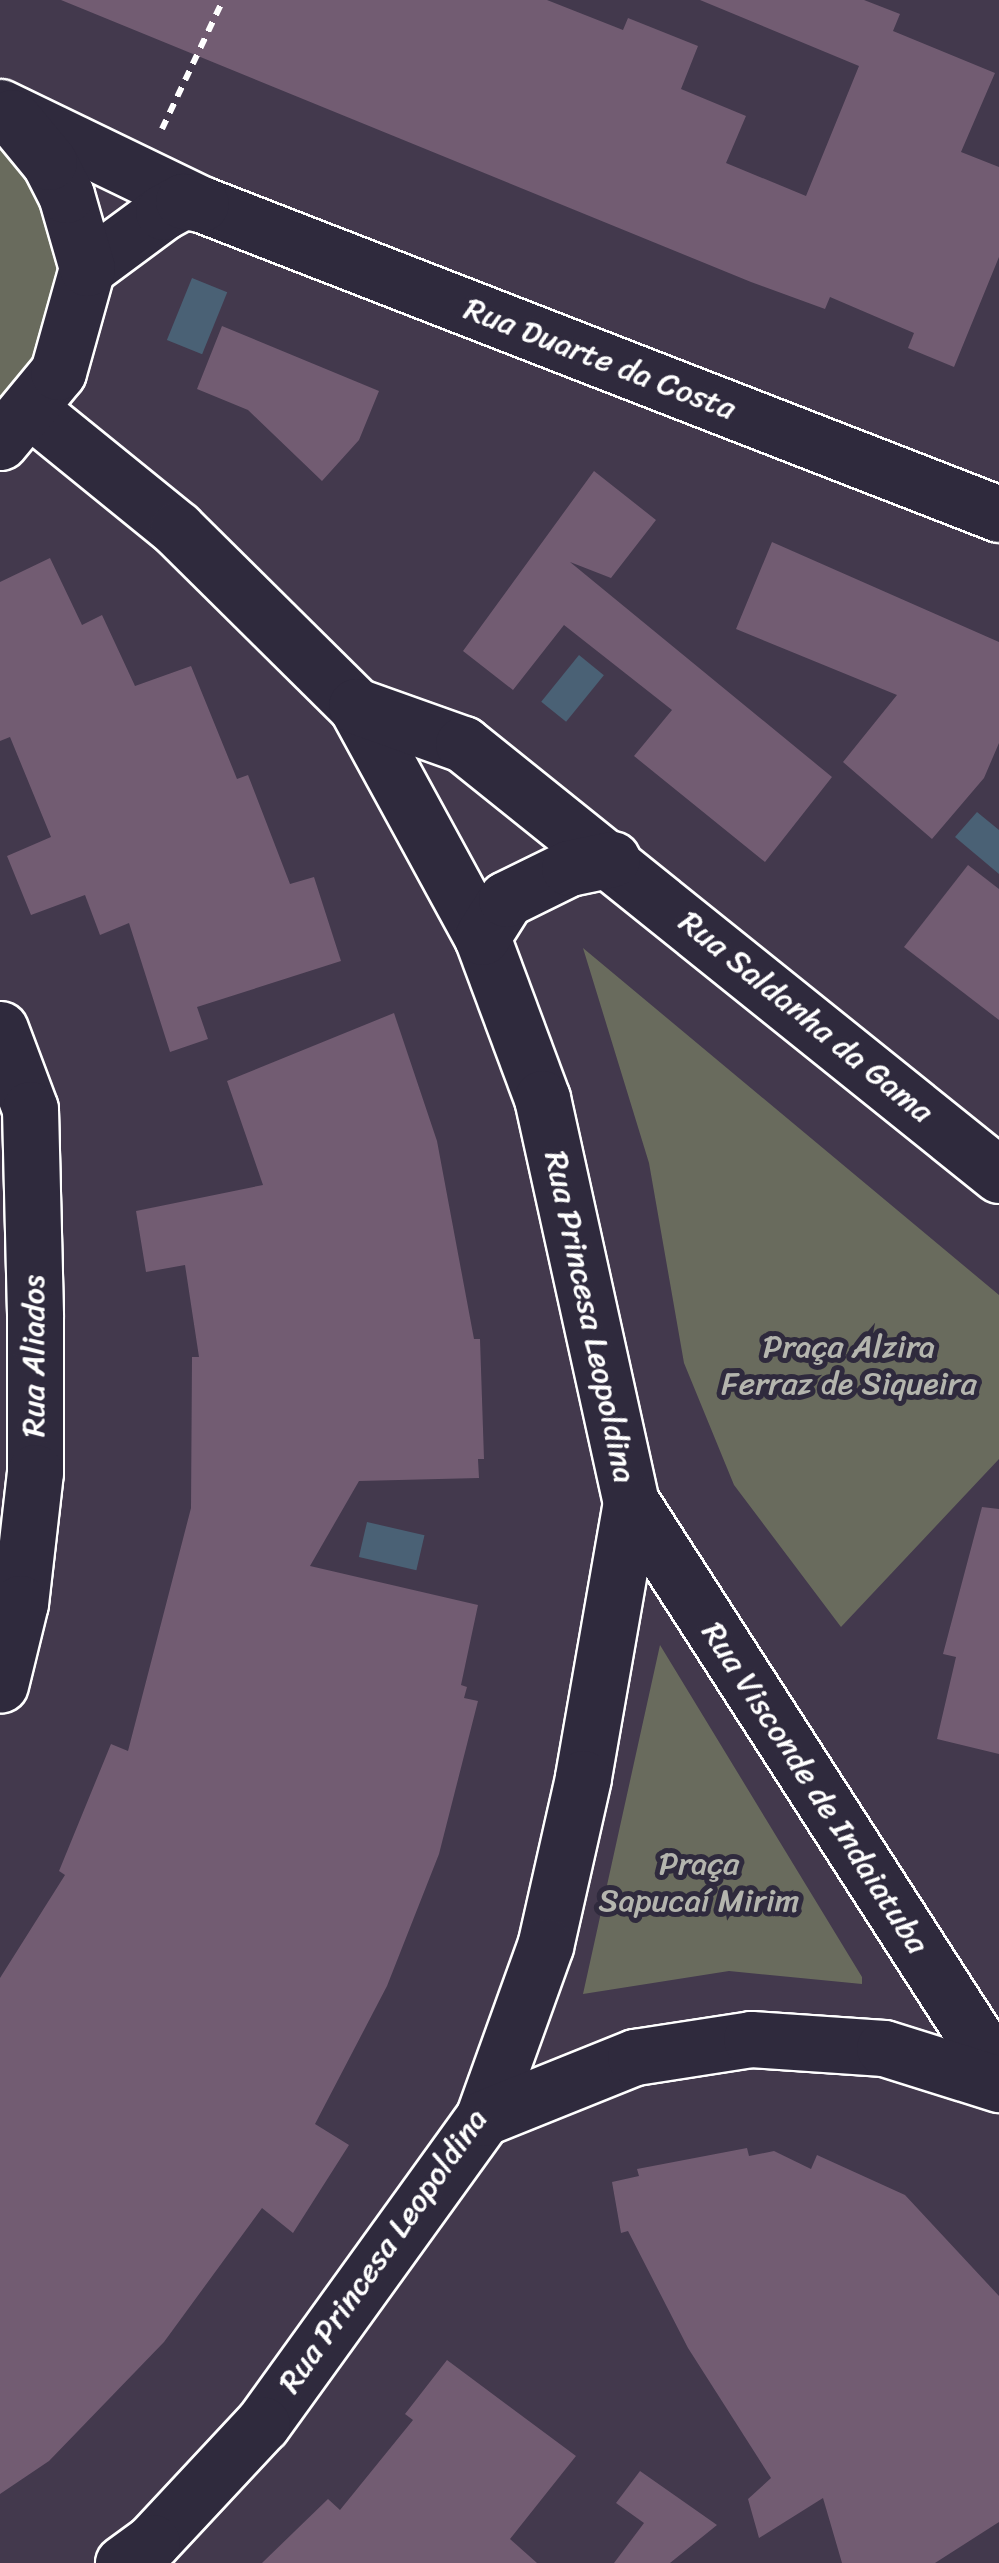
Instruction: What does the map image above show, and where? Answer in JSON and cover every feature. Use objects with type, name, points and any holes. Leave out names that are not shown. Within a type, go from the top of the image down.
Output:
[{"type":"street","name":"Rua Duarte da Costa","points":[[0,107],[201,204],[999,514]]},
{"type":"street","points":[[0,107],[50,162],[66,195],[87,268],[58,372],[16,426]]},
{"type":"street","points":[[87,268],[163,212],[183,202],[201,204]]},
{"type":"street","name":"Rua Princesa Leopoldina","points":[[16,426],[177,528],[356,706],[482,936],[542,1098],[631,1502],[584,1778],[544,1946],[483,2118],[262,2424],[152,2542],[123,2563]]},
{"type":"street","name":"Rua Saldanha da Gama","points":[[356,706],[463,744],[612,859],[999,1175]]},
{"type":"street","points":[[482,936],[506,900],[570,868],[612,859]]},
{"type":"street","name":"Rua Aliados","points":[[0,1029],[30,1110],[35,1317],[35,1472],[20,1604],[0,1685]]},
{"type":"street","name":"Rua Visconde de Indaiatuba","points":[[631,1502],[999,2074]]},
{"type":"street","points":[[483,2118],[635,2057],[751,2039],[884,2048],[999,2084]]},
{"type":"path","points":[[170,122],[223,0]]},
{"type":"green space","points":[[0,128],[18,143],[66,262],[59,327],[0,416]]},
{"type":"green space","name":"Praça Alzira Ferraz de Siqueira","points":[[583,948],[999,1295],[999,1459],[841,1627],[734,1485],[684,1363],[649,1163]]},
{"type":"green space","name":"Praça Sapucaí Mirim","points":[[660,1645],[862,1977],[862,1984],[729,1971],[583,1994]]},
{"type":"water","points":[[192,278],[227,292],[202,354],[167,340]]},
{"type":"water","points":[[579,655],[604,675],[566,722],[541,702]]},
{"type":"water","points":[[977,812],[999,830],[999,874],[955,837]]},
{"type":"water","points":[[367,1522],[424,1535],[416,1570],[359,1557]]},
{"type":"building","points":[[61,0],[547,0],[623,30],[628,18],[698,46],[681,89],[746,116],[726,163],[806,196],[859,66],[700,0],[864,0],[900,14],[893,31],[995,73],[961,152],[999,167],[999,257],[954,367],[908,348],[914,333],[830,297],[825,309],[751,282]]},
{"type":"building","points":[[222,326],[379,391],[359,440],[322,481],[248,410],[197,389]]},
{"type":"building","points":[[594,471],[656,520],[611,578],[570,562],[832,777],[765,862],[634,756],[672,710],[564,625],[513,690],[463,651]]},
{"type":"building","points":[[772,542],[999,642],[999,743],[984,778],[932,839],[843,762],[897,695],[736,629]]},
{"type":"building","points":[[50,558],[82,625],[102,615],[135,686],[191,666],[237,779],[248,775],[290,884],[314,877],[341,961],[197,1007],[208,1039],[170,1052],[129,923],[100,935],[85,895],[31,915],[7,856],[51,837],[10,737],[0,741],[0,582]]},
{"type":"building","points":[[968,865],[999,889],[999,1020],[904,947]]},
{"type":"building","points":[[394,1013],[437,1141],[474,1339],[480,1339],[484,1459],[478,1459],[479,1478],[359,1481],[310,1566],[478,1605],[461,1685],[467,1687],[464,1698],[478,1701],[439,1854],[387,1986],[315,2124],[349,2145],[293,2233],[262,2208],[164,2342],[49,2461],[0,2494],[0,1978],[65,1875],[59,1871],[111,1744],[128,1751],[191,1508],[192,1357],[199,1357],[185,1265],[146,1272],[136,1211],[263,1185],[227,1081]]},
{"type":"building","points":[[982,1507],[999,1509],[999,1754],[937,1739],[956,1657],[943,1654]]},
{"type":"building","points":[[747,2148],[749,2156],[774,2151],[811,2169],[817,2155],[905,2195],[999,2296],[999,2522],[935,2563],[842,2563],[823,2498],[759,2538],[748,2499],[771,2478],[688,2348],[628,2231],[621,2233],[612,2182],[639,2176],[637,2169]]},
{"type":"building","points":[[447,2360],[576,2456],[510,2539],[537,2563],[262,2563],[328,2499],[340,2510],[413,2420],[405,2414]]},
{"type":"building","points":[[640,2471],[717,2525],[670,2563],[614,2563],[644,2523],[616,2503]]}]
